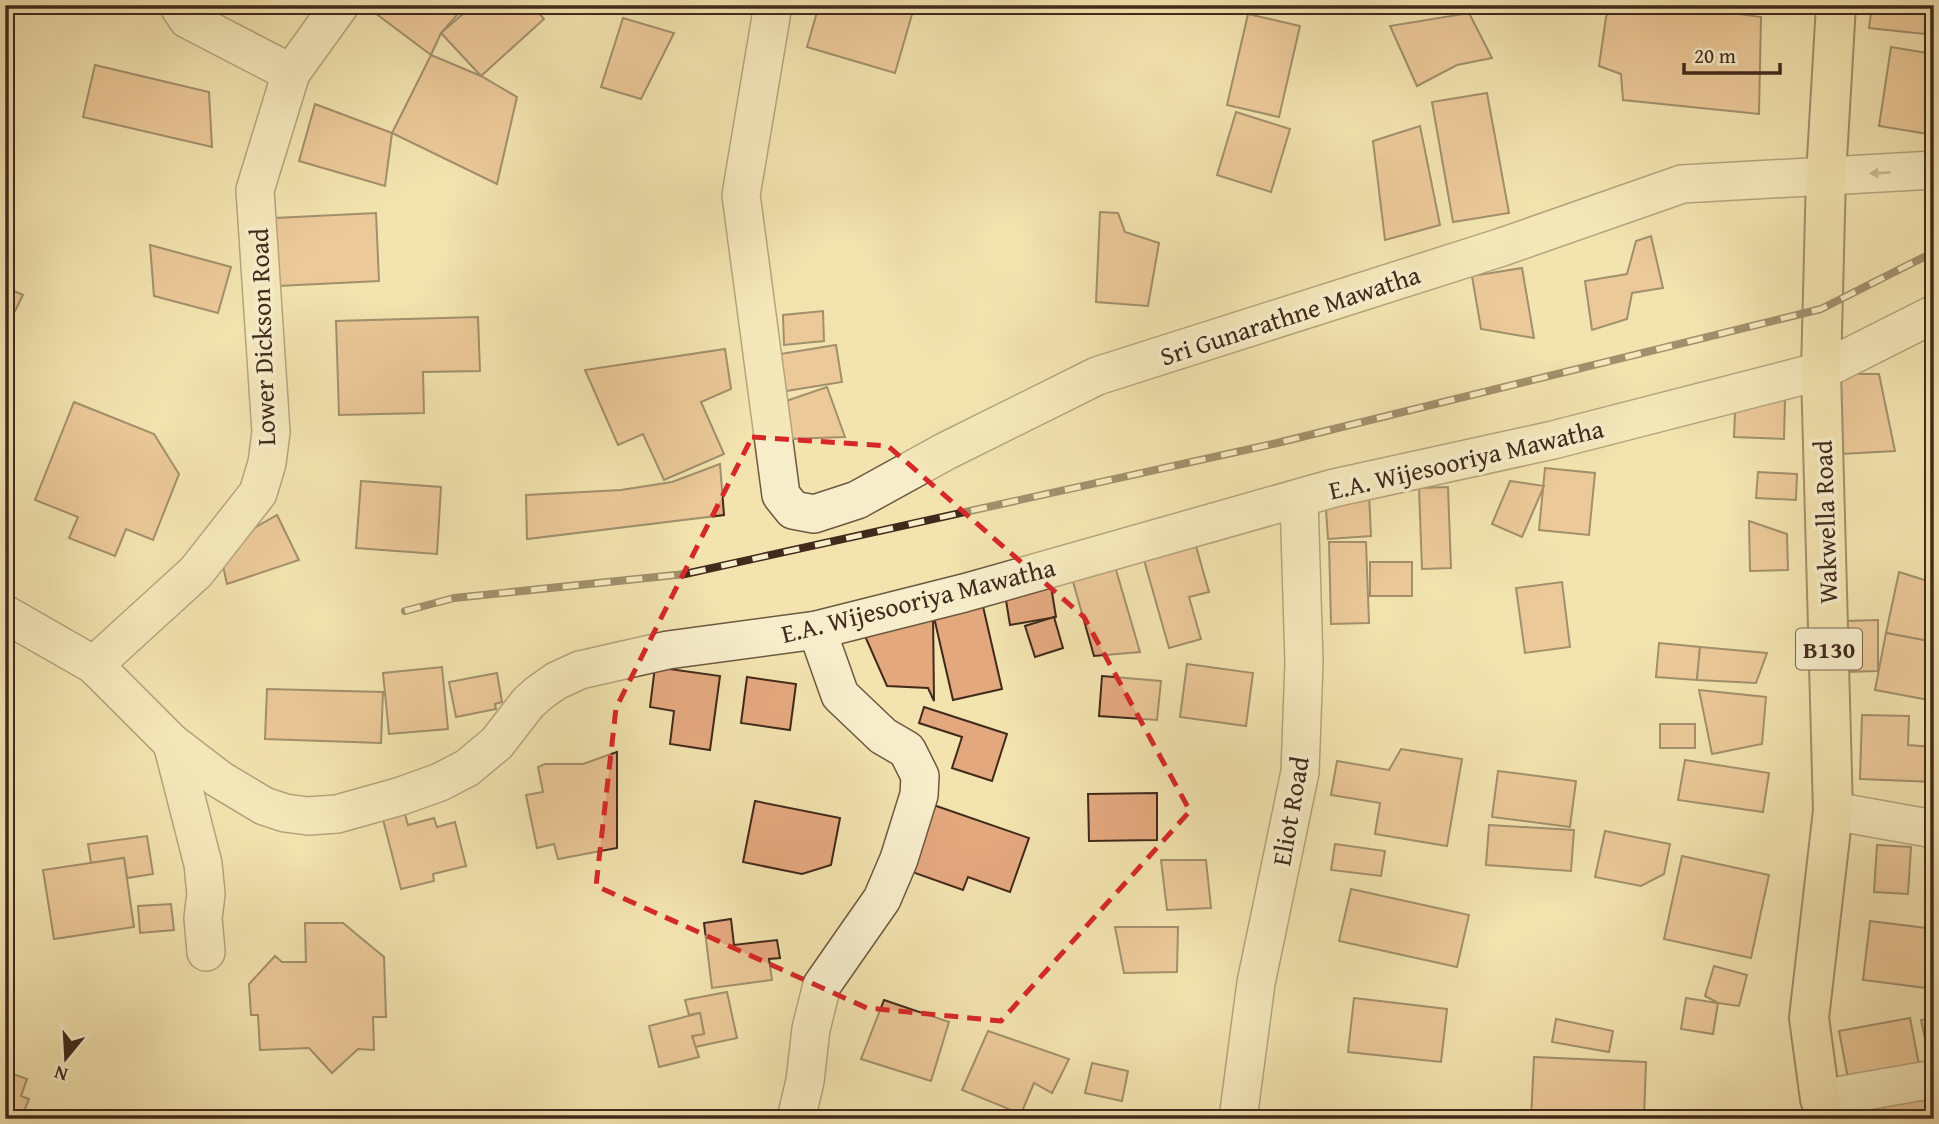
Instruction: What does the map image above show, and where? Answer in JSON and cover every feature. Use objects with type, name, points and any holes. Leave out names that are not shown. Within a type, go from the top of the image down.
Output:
[{"type":"main road","name":"Wakwella Road","points":[[1823,1109],[1809,1018],[1833,811],[1821,371],[1826,176],[1836,5]]},
{"type":"street","points":[[178,5],[187,19],[291,73]]},
{"type":"street","name":"Lower Dickson Road","points":[[94,665],[195,572],[258,493],[267,463],[271,432],[255,190],[291,73],[340,5]]},
{"type":"street","name":"Sri Gunarathne Mawatha","points":[[773,5],[741,195],[781,495],[793,510],[814,514],[857,500],[946,451],[1097,376],[1502,247],[1682,184],[1934,170]]},
{"type":"street","name":"E.A. Wijesooriya Mawatha","points":[[5,614],[94,665],[172,743],[219,779],[264,806],[285,813],[308,816],[337,814],[401,796],[440,782],[467,768],[496,743],[539,693],[556,681],[580,670],[668,650],[817,630],[964,593],[1334,488],[1553,440],[1821,371],[1934,314]]},
{"type":"street","name":"Eliot Road","points":[[1238,1119],[1256,983],[1269,915],[1287,845],[1300,772],[1304,662],[1299,499]]},
{"type":"street","points":[[796,1119],[806,1082],[811,1029],[821,985],[882,899],[899,859],[919,795],[920,776],[907,750],[883,736],[841,695],[817,630]]},
{"type":"street","points":[[172,743],[203,864],[206,894],[203,918],[205,952]]},
{"type":"street","points":[[1833,811],[1934,830]]},
{"type":"street","points":[[1823,1109],[1934,1079]]},
{"type":"highlighted area","points":[[752,437],[888,446],[1084,617],[1190,811],[1001,1021],[867,1008],[596,886],[616,708]]},
{"type":"building","points":[[466,5],[441,33],[431,55],[367,7]]},
{"type":"building","points":[[473,5],[532,5],[544,19],[481,76],[441,33]]},
{"type":"building","points":[[819,5],[893,5],[913,11],[895,73],[807,47]]},
{"type":"building","points":[[1615,5],[1677,5],[1761,17],[1759,114],[1623,100],[1621,74],[1599,66],[1606,17]]},
{"type":"building","points":[[1872,5],[1934,5],[1934,35],[1869,28]]},
{"type":"building","points":[[1469,13],[1492,58],[1457,65],[1417,86],[1390,26]]},
{"type":"building","points":[[1248,14],[1300,26],[1279,117],[1227,105]]},
{"type":"building","points":[[623,18],[674,33],[641,99],[601,87]]},
{"type":"building","points":[[1891,47],[1934,54],[1934,135],[1879,126]]},
{"type":"building","points":[[431,55],[481,76],[517,97],[497,184],[392,133]]},
{"type":"building","points":[[95,65],[209,92],[212,147],[83,117]]},
{"type":"building","points":[[1487,93],[1509,213],[1453,222],[1432,102]]},
{"type":"building","points":[[315,104],[392,133],[385,186],[299,161]]},
{"type":"building","points":[[1236,112],[1290,129],[1271,192],[1217,175]]},
{"type":"building","points":[[1420,126],[1440,225],[1385,240],[1373,141]]},
{"type":"building","points":[[1100,212],[1118,213],[1125,232],[1159,243],[1148,306],[1096,302]]},
{"type":"building","points":[[376,213],[379,281],[278,286],[275,218]]},
{"type":"building","points":[[1651,236],[1663,288],[1632,293],[1627,319],[1592,330],[1585,281],[1627,274],[1636,241]]},
{"type":"building","points":[[150,245],[231,267],[218,313],[154,296]]},
{"type":"building","points":[[1522,268],[1534,338],[1481,329],[1472,276]]},
{"type":"building","points":[[5,287],[23,295],[5,331]]},
{"type":"building","points":[[823,311],[824,341],[784,345],[783,315]]},
{"type":"building","points":[[478,317],[480,371],[423,372],[424,413],[339,415],[336,321]]},
{"type":"building","points":[[836,345],[842,382],[780,392],[774,355]]},
{"type":"building","points":[[725,349],[731,389],[701,402],[724,454],[664,480],[643,434],[618,445],[585,370]]},
{"type":"building","points":[[1838,374],[1879,374],[1895,451],[1841,454]]},
{"type":"building","points":[[827,387],[845,437],[788,439],[786,401]]},
{"type":"building","points":[[1785,399],[1784,439],[1734,437],[1735,411]]},
{"type":"building","points":[[74,402],[154,434],[179,474],[153,540],[126,529],[115,556],[69,538],[78,517],[35,500]]},
{"type":"building","points":[[720,464],[724,515],[527,539],[526,495],[621,490],[672,482]]},
{"type":"building","points":[[1545,468],[1595,473],[1589,535],[1539,530]]},
{"type":"building","points":[[1758,472],[1797,474],[1796,500],[1756,498]]},
{"type":"building","points":[[361,481],[441,487],[437,554],[356,548]]},
{"type":"building","points":[[1510,481],[1544,486],[1522,537],[1492,524]]},
{"type":"building","points":[[1448,487],[1451,568],[1422,569],[1419,488]]},
{"type":"building","points":[[1369,493],[1371,536],[1328,539],[1325,495]]},
{"type":"building","points":[[277,515],[299,560],[227,584],[219,548]]},
{"type":"building","points":[[1749,521],[1787,534],[1788,570],[1750,571]]},
{"type":"building","points":[[1194,539],[1209,592],[1189,597],[1201,639],[1169,648],[1142,553]]},
{"type":"building","points":[[1329,542],[1366,542],[1369,623],[1331,624]]},
{"type":"building","points":[[1370,562],[1412,562],[1412,596],[1370,596]]},
{"type":"building","points":[[1114,563],[1140,652],[1094,656],[1070,571]]},
{"type":"building","points":[[1899,572],[1934,583],[1934,642],[1886,633]]},
{"type":"building","points":[[1050,580],[1056,617],[1010,625],[1004,588]]},
{"type":"building","points":[[1562,582],[1570,647],[1525,653],[1516,588]]},
{"type":"building","points":[[982,602],[1002,689],[953,700],[933,613]]},
{"type":"building","points":[[933,613],[934,701],[928,688],[887,686],[861,627]]},
{"type":"building","points":[[1054,617],[1063,648],[1035,657],[1025,626]]},
{"type":"building","points":[[1878,620],[1878,671],[1846,672],[1845,621]]},
{"type":"building","points":[[1886,633],[1934,642],[1934,701],[1875,690]]},
{"type":"building","points":[[1659,643],[1700,647],[1697,680],[1656,677]]},
{"type":"building","points":[[1700,647],[1767,653],[1756,683],[1697,680]]},
{"type":"building","points":[[1187,664],[1253,673],[1246,726],[1180,717]]},
{"type":"building","points":[[442,667],[448,729],[389,734],[383,673]]},
{"type":"building","points":[[655,667],[720,676],[710,750],[670,744],[674,711],[650,707]]},
{"type":"building","points":[[497,673],[502,702],[495,704],[496,709],[456,717],[449,682]]},
{"type":"building","points":[[1102,676],[1161,681],[1157,720],[1099,716]]},
{"type":"building","points":[[747,677],[796,684],[790,730],[741,723]]},
{"type":"building","points":[[267,689],[383,692],[381,743],[265,739]]},
{"type":"building","points":[[1699,690],[1766,697],[1762,744],[1712,754]]},
{"type":"building","points":[[924,707],[1007,734],[992,781],[952,768],[962,737],[919,723]]},
{"type":"building","points":[[1862,715],[1909,716],[1908,745],[1934,747],[1934,782],[1860,779]]},
{"type":"building","points":[[1660,724],[1695,724],[1695,748],[1660,748]]},
{"type":"building","points":[[1401,749],[1462,759],[1447,846],[1375,834],[1380,803],[1331,795],[1337,761],[1389,770]]},
{"type":"building","points":[[617,752],[617,848],[558,859],[554,844],[537,848],[526,795],[543,792],[538,767],[545,764],[583,764]]},
{"type":"building","points":[[1685,760],[1769,773],[1763,812],[1678,800]]},
{"type":"building","points":[[1498,771],[1576,781],[1570,827],[1492,817]]},
{"type":"building","points":[[1157,793],[1157,840],[1089,841],[1088,794]]},
{"type":"building","points":[[755,801],[840,818],[831,865],[802,874],[743,862]]},
{"type":"building","points":[[922,801],[1029,838],[1010,892],[968,877],[963,890],[898,867]]},
{"type":"building","points":[[402,803],[408,825],[434,818],[437,827],[455,822],[466,866],[433,874],[434,881],[401,889],[380,808]]},
{"type":"building","points":[[1489,825],[1574,830],[1571,871],[1486,865]]},
{"type":"building","points":[[1605,831],[1670,844],[1664,874],[1641,886],[1595,877]]},
{"type":"building","points":[[147,836],[153,874],[127,878],[124,858],[91,863],[88,844]]},
{"type":"building","points":[[1335,844],[1385,851],[1381,876],[1331,870]]},
{"type":"building","points":[[1877,845],[1911,847],[1908,894],[1874,892]]},
{"type":"building","points":[[1682,856],[1769,875],[1751,958],[1664,939]]},
{"type":"building","points":[[124,858],[134,927],[54,939],[43,870]]},
{"type":"building","points":[[1161,860],[1206,860],[1211,908],[1167,910]]},
{"type":"building","points":[[1351,889],[1469,915],[1457,967],[1339,941]]},
{"type":"building","points":[[171,904],[174,930],[140,933],[138,906]]},
{"type":"building","points":[[731,919],[734,945],[777,940],[780,958],[769,959],[772,980],[712,988],[704,923]]},
{"type":"building","points":[[1870,921],[1934,929],[1934,989],[1863,980]]},
{"type":"building","points":[[305,923],[343,923],[384,957],[386,1017],[373,1017],[374,1050],[358,1049],[332,1073],[309,1048],[260,1050],[258,1015],[251,1015],[249,984],[275,956],[282,962],[306,962]]},
{"type":"building","points":[[1115,927],[1178,927],[1177,972],[1124,973]]},
{"type":"building","points":[[1714,966],[1747,975],[1739,1006],[1718,1003],[1705,996]]},
{"type":"building","points":[[727,992],[737,1038],[695,1047],[692,1036],[704,1034],[700,1013],[689,1015],[685,1000]]},
{"type":"building","points":[[1354,998],[1447,1009],[1441,1062],[1348,1052]]},
{"type":"building","points":[[1686,998],[1718,1003],[1713,1034],[1681,1029]]},
{"type":"building","points":[[884,1000],[949,1022],[931,1081],[861,1059]]},
{"type":"building","points":[[700,1013],[704,1034],[692,1036],[699,1057],[659,1067],[649,1026]]},
{"type":"building","points":[[1910,1018],[1920,1070],[1849,1084],[1839,1031]]},
{"type":"building","points":[[1934,1018],[1934,1061],[1930,1062],[1921,1020]]},
{"type":"building","points":[[1556,1019],[1613,1031],[1609,1052],[1552,1042]]},
{"type":"building","points":[[988,1031],[1069,1059],[1052,1093],[1034,1083],[1021,1114],[962,1090]]},
{"type":"building","points":[[1534,1057],[1646,1062],[1644,1119],[1531,1119]]},
{"type":"building","points":[[1092,1063],[1128,1071],[1122,1101],[1085,1093]]},
{"type":"building","points":[[5,1071],[27,1079],[21,1096],[29,1099],[21,1119],[5,1118]]},
{"type":"building","points":[[1934,1091],[1934,1119],[1886,1119],[1883,1100]]},
{"type":"railway","points":[[405,611],[454,598],[685,574],[1277,443],[1821,309],[1934,252]]}]
